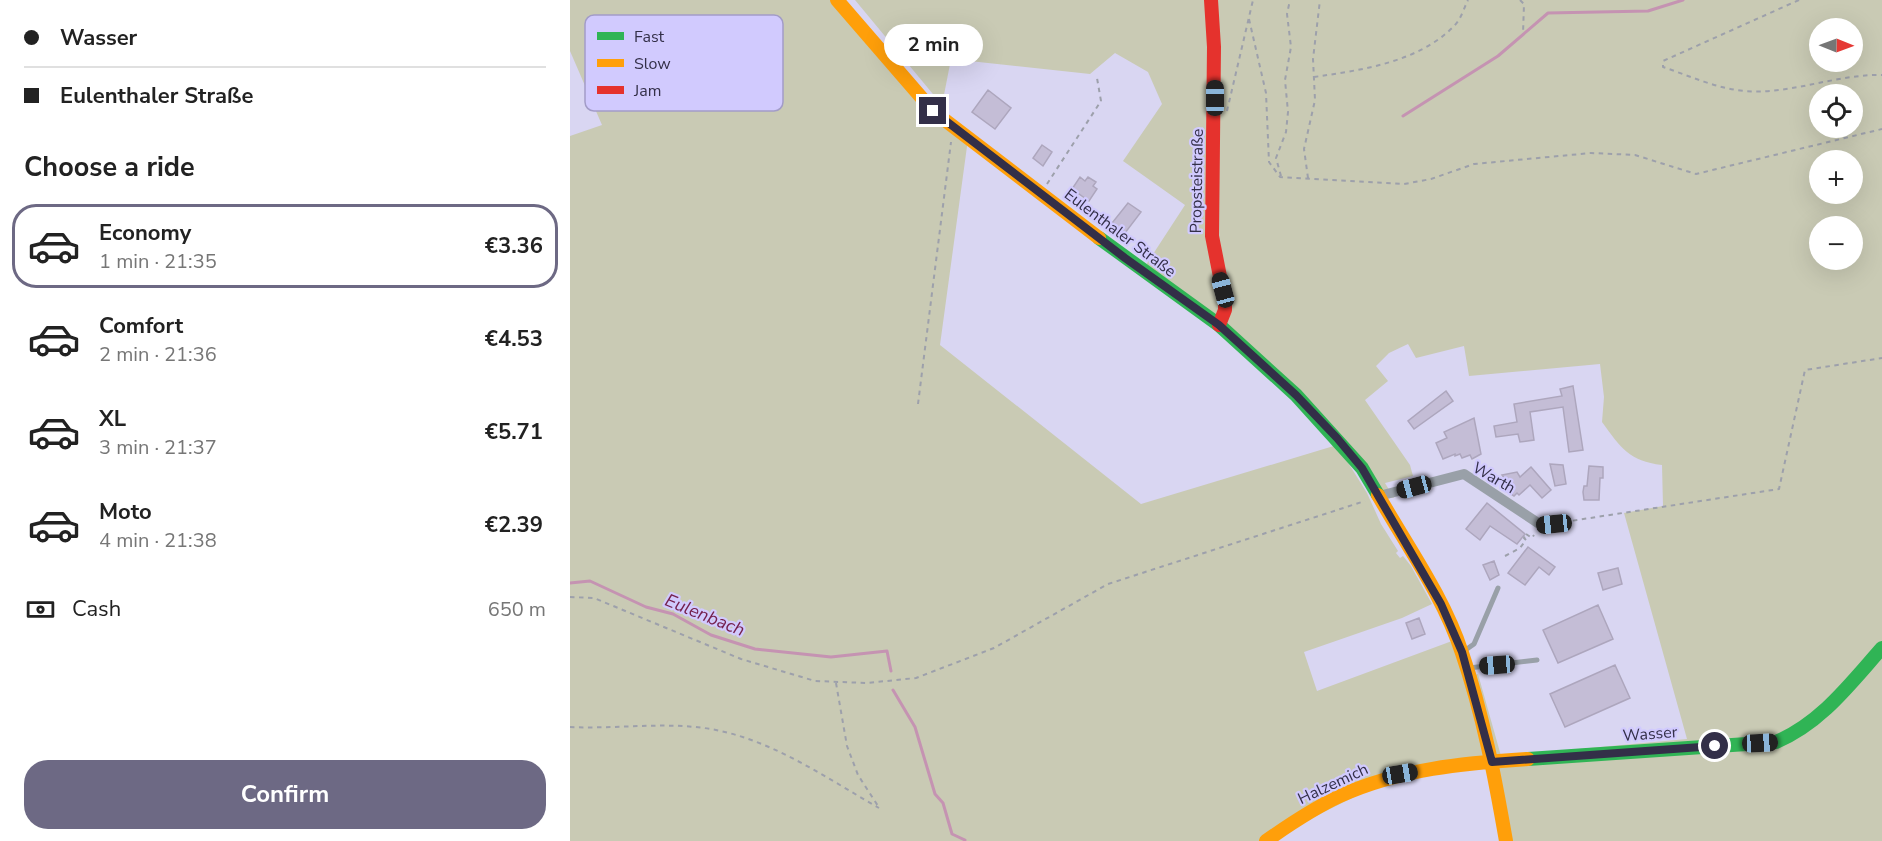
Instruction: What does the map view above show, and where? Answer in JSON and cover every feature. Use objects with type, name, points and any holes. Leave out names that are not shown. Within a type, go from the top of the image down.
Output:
[{"type":"street","name":"Eulenthaler Straße","points":[[837,0],[933,111],[1142,271],[1219,325],[1296,395],[1362,468],[1441,604],[1462,652],[1492,762],[1506,841]]},
{"type":"street","name":"Propsteistraße","points":[[1211,0],[1214,47],[1212,236],[1225,302],[1219,325]]},
{"type":"street","name":"Warth","points":[[1379,496],[1464,474],[1541,525],[1554,524]]},
{"type":"street","name":"Wasser","points":[[1492,762],[1776,742],[1791,737],[1804,728],[1882,648]]},
{"type":"street","name":"Halzemich","points":[[1266,841],[1311,811],[1370,782],[1452,765],[1492,762]]},
{"type":"lane","points":[[1462,652],[1474,644],[1498,588]]},
{"type":"lane","points":[[1467,668],[1537,660]]},
{"type":"path","points":[[1225,119],[1253,0]]},
{"type":"path","points":[[1282,177],[1276,158],[1286,132],[1288,112],[1285,80],[1291,47],[1287,14],[1290,0]]},
{"type":"path","points":[[1308,178],[1304,149],[1315,100],[1313,60],[1320,0]]},
{"type":"path","points":[[1314,77],[1367,68],[1397,60],[1432,43],[1456,24],[1468,0]]},
{"type":"path","points":[[1520,0],[1524,4],[1523,34]]},
{"type":"path","points":[[1799,0],[1663,61],[1664,67],[1717,87],[1745,91],[1770,90],[1882,75]]},
{"type":"path","points":[[1249,19],[1266,93],[1269,162],[1282,177],[1404,184],[1431,179],[1473,164],[1591,153],[1635,155],[1696,174],[1882,129]]},
{"type":"path","points":[[1040,194],[1101,101],[1097,78]]},
{"type":"path","points":[[918,404],[952,127]]},
{"type":"path","points":[[1554,524],[1779,489],[1805,370],[1882,358]]},
{"type":"path","points":[[570,597],[594,598],[741,659],[815,681],[867,684],[916,678],[994,648],[1108,584],[1379,496]]},
{"type":"path","points":[[1505,556],[1520,548],[1527,534],[1530,536]]},
{"type":"path","points":[[570,727],[694,727],[721,732],[765,744],[879,808],[858,775],[847,746],[836,683]]},
{"type":"green space","points":[[570,0],[837,0],[968,139],[940,345],[1141,504],[1337,445],[1367,493],[1381,524],[1398,551],[1396,553],[1400,558],[1403,556],[1411,566],[1432,604],[1402,618],[1304,652],[1317,691],[1452,641],[1465,678],[1478,674],[1501,756],[1687,739],[1624,513],[1663,506],[1662,465],[1641,460],[1627,452],[1602,422],[1604,397],[1600,364],[1469,376],[1464,346],[1416,358],[1408,344],[1389,353],[1376,366],[1388,381],[1365,400],[1410,465],[1413,476],[1385,483],[1394,498],[1379,496],[1296,395],[1142,271],[1185,205],[1123,161],[1162,104],[1148,72],[1115,53],[1090,74],[951,59],[942,105],[855,0],[1882,0],[1882,841],[1506,841],[1492,762],[1400,774],[1266,841],[570,841],[570,136],[602,125],[596,111],[783,111],[783,15],[585,15],[585,86],[570,51]]},
{"type":"building","points":[[988,90],[1011,108],[995,129],[972,112]]},
{"type":"building","points":[[1042,145],[1052,152],[1043,166],[1033,158]]},
{"type":"building","points":[[1080,177],[1085,181],[1088,177],[1096,182],[1093,186],[1097,189],[1089,201],[1072,189]]},
{"type":"building","points":[[1128,203],[1141,212],[1125,233],[1112,223]]},
{"type":"building","points":[[1573,386],[1583,450],[1569,452],[1563,407],[1530,412],[1534,440],[1520,442],[1518,434],[1496,437],[1494,426],[1517,422],[1514,404],[1562,396],[1560,389]]},
{"type":"building","points":[[1446,391],[1453,401],[1414,429],[1408,421]]},
{"type":"building","points":[[1474,418],[1481,454],[1472,459],[1470,455],[1462,458],[1460,454],[1455,456],[1455,454],[1443,459],[1436,443],[1447,438],[1444,432]]},
{"type":"building","points":[[1550,464],[1563,465],[1566,484],[1555,486]]},
{"type":"building","points":[[1589,466],[1603,467],[1599,500],[1584,500],[1583,492],[1584,486],[1587,486]]},
{"type":"building","points":[[1531,467],[1551,490],[1542,498],[1530,485],[1519,495],[1517,493],[1514,496],[1503,489],[1509,484],[1502,475],[1517,472],[1520,477]]},
{"type":"building","points":[[1487,503],[1525,534],[1517,544],[1490,526],[1480,540],[1466,529]]},
{"type":"building","points":[[1528,547],[1555,567],[1549,575],[1539,567],[1525,585],[1508,573]]},
{"type":"building","points":[[1494,561],[1499,575],[1490,580],[1483,565]]},
{"type":"building","points":[[1618,568],[1622,584],[1603,590],[1598,573]]},
{"type":"building","points":[[1598,605],[1613,639],[1558,663],[1543,630]]},
{"type":"building","points":[[1419,618],[1425,634],[1412,639],[1406,623]]},
{"type":"building","points":[[1615,665],[1630,698],[1565,727],[1550,694]]},
{"type":"waterway","points":[[1403,116],[1498,56],[1548,13],[1648,11],[1683,0]]},
{"type":"waterway","name":"Eulenbach","points":[[570,583],[590,581],[646,607],[673,614],[711,635],[755,649],[831,657],[887,651],[891,671]]},
{"type":"waterway","name":"Eulenbach","points":[[893,690],[915,727],[935,794],[943,803],[952,834],[965,840]]},
{"type":"traffic: fast","points":[[1099,238],[1219,325],[1296,395],[1362,468],[1378,495]]},
{"type":"traffic: fast","points":[[1528,759],[1776,742],[1792,734],[1821,713],[1846,689],[1882,648]]},
{"type":"traffic: slow","points":[[837,0],[933,111],[1099,238]]},
{"type":"traffic: slow","points":[[1378,495],[1424,572],[1454,632],[1482,723],[1506,841]]},
{"type":"traffic: slow","points":[[1266,841],[1330,801],[1385,779],[1456,765],[1528,759]]},
{"type":"traffic: jam","points":[[1211,0],[1214,47],[1212,236],[1225,302],[1225,310],[1219,325]]},
{"type":"route","points":[[933,111],[1142,271],[1219,325],[1296,395],[1337,438],[1362,468],[1441,604],[1462,652],[1492,762],[1715,746]]}]
